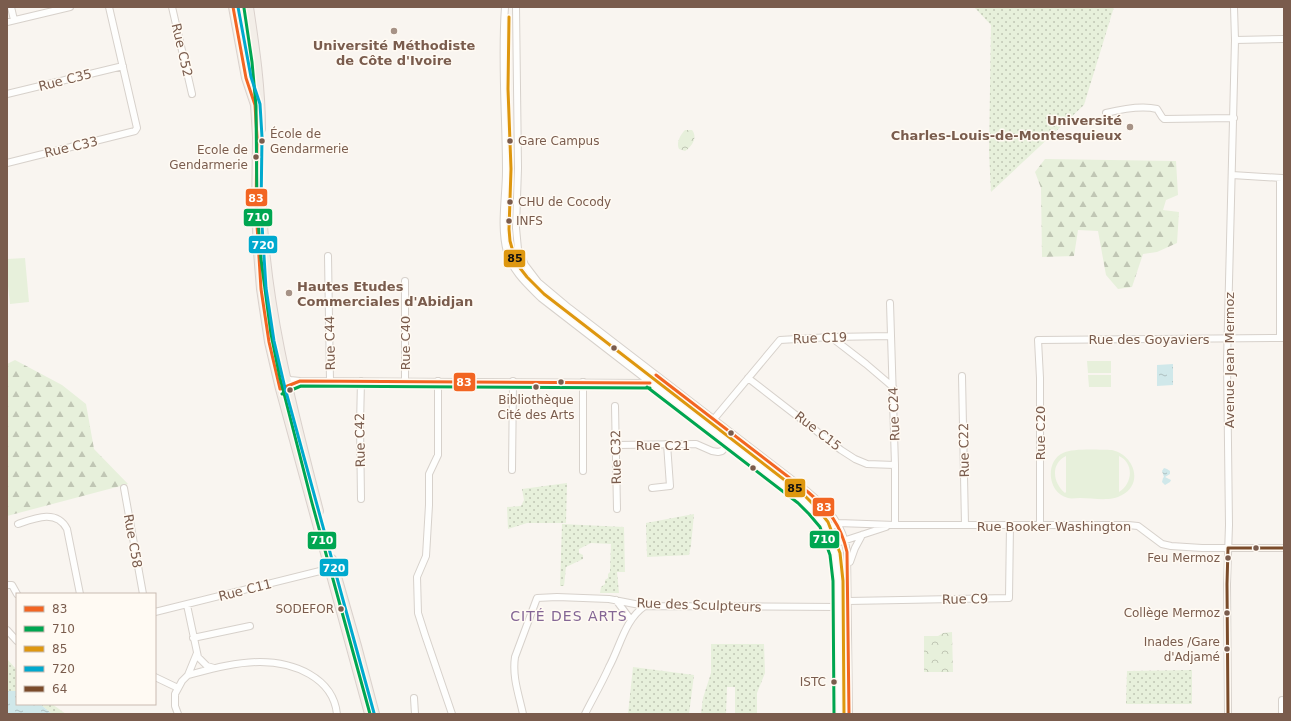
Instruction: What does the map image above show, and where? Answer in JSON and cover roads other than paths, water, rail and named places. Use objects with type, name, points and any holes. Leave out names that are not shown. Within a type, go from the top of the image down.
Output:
[{"type":"main road","points":[[233,7],[246,78],[255,105],[257,137],[256,209],[258,252],[261,289],[268,335],[284,388],[368,714]]},
{"type":"main road","points":[[249,7],[257,61],[261,106],[262,208],[266,259],[281,378]]},
{"type":"main road","points":[[331,568],[357,646],[375,714]]},
{"type":"street","points":[[11,7],[14,20]]},
{"type":"street","points":[[7,22],[70,7]]},
{"type":"street","points":[[109,7],[123,66]]},
{"type":"street","name":"Rue C52","points":[[172,7],[192,94]]},
{"type":"street","points":[[505,7],[503,89],[506,169],[505,242],[510,261],[522,280],[541,298],[801,499],[819,517],[824,525],[836,554],[838,570],[838,714]]},
{"type":"street","points":[[516,7],[518,168],[516,241],[525,265],[538,282],[548,291],[808,492],[822,504],[838,523],[845,540],[848,568],[849,714]]},
{"type":"street","name":"Avenue Jean Mermoz","points":[[1228,714],[1228,338],[1234,118],[1234,7]]},
{"type":"street","points":[[1235,40],[1284,39]]},
{"type":"street","name":"Rue C35","points":[[7,94],[123,66]]},
{"type":"street","name":"Rue C33","points":[[7,163],[135,131],[136,128],[123,66]]},
{"type":"street","points":[[1106,113],[1129,108],[1152,108],[1157,109],[1164,119],[1234,118]]},
{"type":"street","points":[[506,169],[518,168]]},
{"type":"street","points":[[1232,175],[1282,178],[1282,338]]},
{"type":"street","name":"Rue C44","points":[[328,256],[330,381]]},
{"type":"street","name":"Rue C40","points":[[405,281],[405,381]]},
{"type":"street","name":"Rue C24","points":[[890,303],[895,465],[892,525]]},
{"type":"street","name":"Rue C19","points":[[714,420],[780,340],[891,336]]},
{"type":"street","points":[[831,337],[866,364],[893,388]]},
{"type":"street","name":"Rue des Goyaviers","points":[[1038,340],[1282,338]]},
{"type":"street","name":"Rue C20","points":[[1038,340],[1040,378],[1040,526]]},
{"type":"street","points":[[650,383],[656,375]]},
{"type":"street","name":"Rue C22","points":[[962,376],[965,525]]},
{"type":"street","points":[[281,378],[300,382],[513,381],[650,383]]},
{"type":"street","name":"Rue C15","points":[[748,378],[841,450],[855,459],[867,464],[895,465]]},
{"type":"street","name":"Rue C42","points":[[361,381],[361,499]]},
{"type":"street","points":[[438,381],[438,455],[428,474],[429,505],[426,556],[418,574],[418,613],[424,635],[452,714]]},
{"type":"street","points":[[512,470],[513,381]]},
{"type":"street","points":[[284,388],[300,382]]},
{"type":"street","points":[[583,382],[583,471]]},
{"type":"street","name":"Rue C32","points":[[615,406],[617,509]]},
{"type":"street","name":"Rue C21","points":[[616,445],[696,444],[718,452],[722,451],[729,443]]},
{"type":"street","points":[[652,488],[670,486],[667,444]]},
{"type":"street","name":"Rue C58","points":[[124,488],[143,593]]},
{"type":"street","points":[[18,524],[29,520],[50,516],[60,519],[64,523],[67,529],[80,593]]},
{"type":"street","points":[[829,536],[830,527],[838,523]]},
{"type":"street","name":"Rue Booker Washington","points":[[838,523],[892,525],[1128,525],[1138,526],[1162,544],[1171,546],[1284,548]]},
{"type":"street","name":"Rue Booker Washington","points":[[829,536],[838,542],[892,525]]},
{"type":"street","name":"Rue C9","points":[[848,601],[1009,598],[1010,525]]},
{"type":"street","points":[[848,568],[853,552],[862,535]]},
{"type":"street","name":"Rue C11","points":[[156,612],[331,568]]},
{"type":"street","points":[[7,585],[12,585],[16,593]]},
{"type":"street","name":"Rue des Sculpteurs","points":[[523,714],[514,676],[515,657],[537,598],[557,597],[616,600],[645,606],[839,607]]},
{"type":"street","points":[[616,600],[631,620]]},
{"type":"street","points":[[187,604],[198,657],[201,662],[214,668]]},
{"type":"street","points":[[585,714],[610,666],[631,620],[638,610],[645,606]]},
{"type":"street","points":[[194,638],[250,626]]},
{"type":"street","points":[[7,630],[16,640]]},
{"type":"street","points":[[178,714],[175,706],[175,694],[188,675],[197,653]]},
{"type":"street","points":[[188,675],[214,668],[246,663],[260,662],[279,664],[310,674],[322,682],[330,692],[337,714]]},
{"type":"street","points":[[156,677],[178,688]]},
{"type":"street","points":[[414,698],[415,714]]},
{"type":"street","points":[[1282,700],[1282,714]]},
{"type":"water","points":[[1173,364],[1173,385],[1157,386],[1157,365]]},
{"type":"water","points":[[1164,468],[1170,471],[1170,474],[1165,477],[1171,480],[1165,485],[1162,482],[1164,477],[1162,471]]},
{"type":"water","points":[[7,691],[16,691],[16,705],[41,705],[52,714],[7,714]]},
{"type":"place","name":"Université Méthodiste de Côte d'Ivoire","points":[[394,31]]},
{"type":"place","name":"Université Charles-Louis-de-Montesquieux","points":[[1130,127]]},
{"type":"place","name":"École de Gendarmerie","points":[[262,141]]},
{"type":"place","name":"Gare Campus","points":[[510,141]]},
{"type":"place","name":"Ecole de Gendarmerie","points":[[256,157]]},
{"type":"place","name":"CHU de Cocody","points":[[510,202]]},
{"type":"place","name":"INFS","points":[[509,221]]},
{"type":"place","name":"Hautes Etudes Commerciales d'Abidjan","points":[[289,293]]},
{"type":"place","name":"Bibliothèque Cité des Arts","points":[[536,387]]},
{"type":"place","name":"Feu Mermoz","points":[[1228,558]]},
{"type":"place","name":"SODEFOR","points":[[341,609]]},
{"type":"place","name":"Collège Mermoz","points":[[1227,613]]},
{"type":"place","name":"Inades /Gare d'Adjamé","points":[[1227,649]]},
{"type":"place","name":"ISTC","points":[[834,682]]},
{"type":"district","name":"CITÉ DES ARTS","points":[[569,616]]}]
